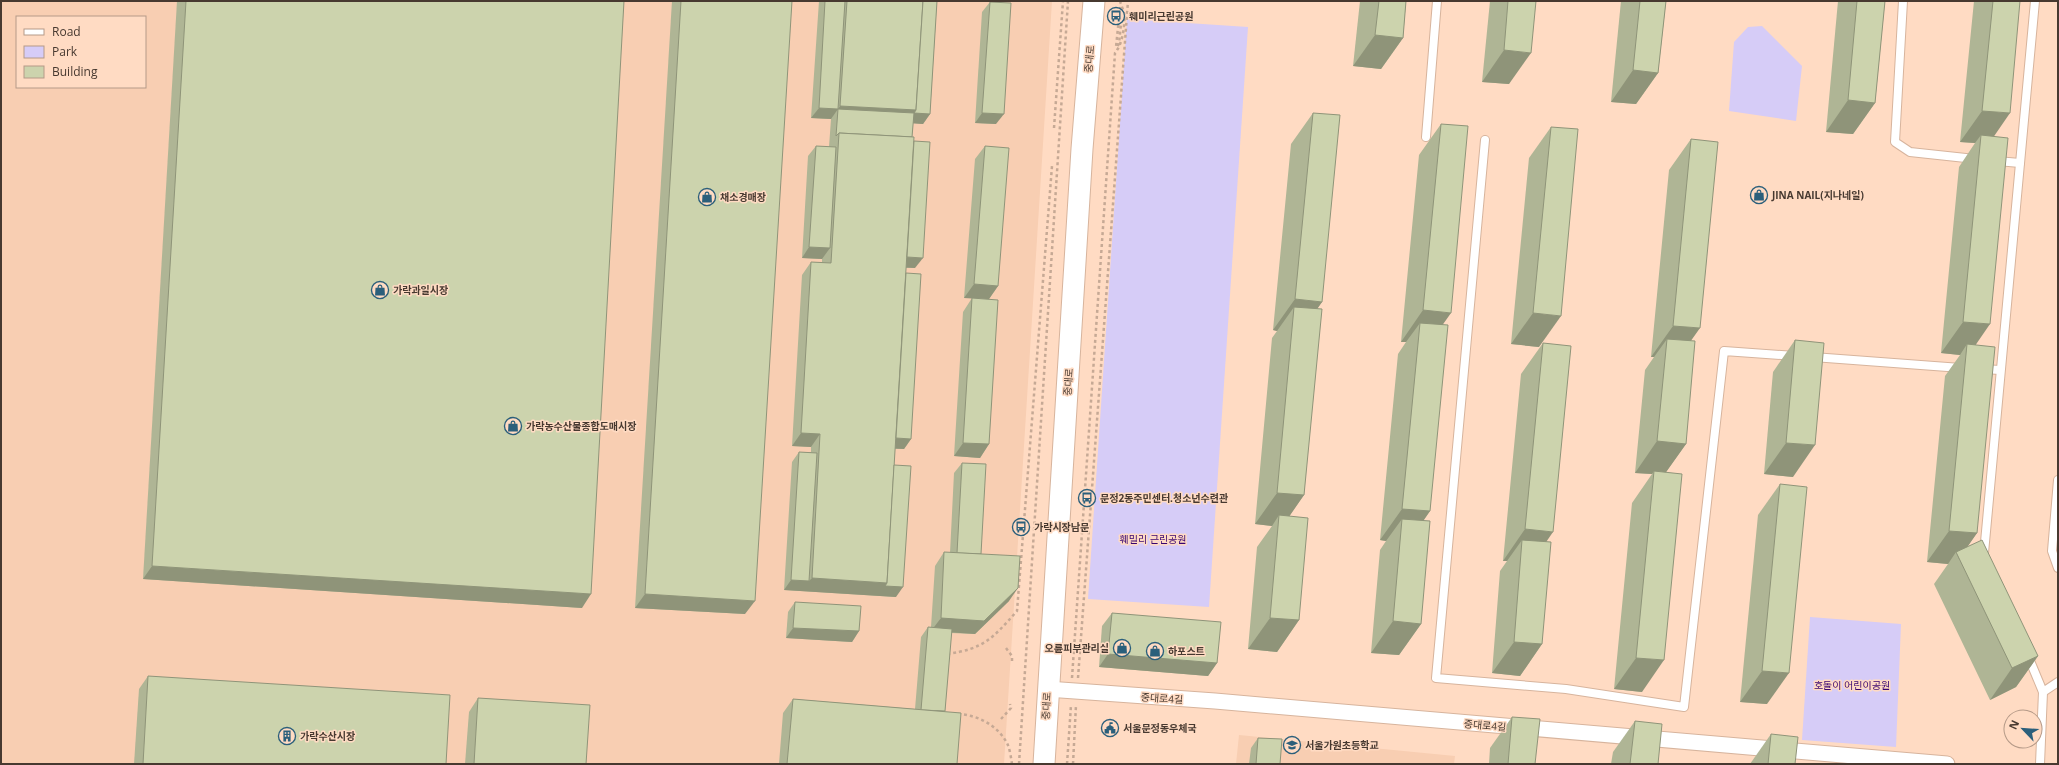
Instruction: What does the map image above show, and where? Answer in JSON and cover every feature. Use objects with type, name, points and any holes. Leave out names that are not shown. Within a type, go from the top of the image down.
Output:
[{"type":"main road","name":"중대로","points":[[1044,764],[1047,689],[1082,149],[1094,1]]},
{"type":"street","name":"중대로4길","points":[[1047,689],[1947,764]]},
{"type":"lane","points":[[1426,137],[1437,1]]},
{"type":"lane","points":[[1904,1],[1895,142],[1910,152],[2020,163]]},
{"type":"lane","points":[[1986,558],[1983,551],[2035,1]]},
{"type":"lane","points":[[1485,140],[1436,678],[1566,689],[1684,707],[1724,351],[2000,370]]},
{"type":"lane","points":[[2058,480],[2052,551],[2058,568]]},
{"type":"lane","points":[[2025,650],[2043,692],[2040,764]]},
{"type":"lane","points":[[2043,692],[2058,682]]},
{"type":"path","points":[[1054,128],[1063,1]]},
{"type":"path","points":[[1019,764],[1068,1]]},
{"type":"path","points":[[1074,764],[1073,653],[1116,53],[1122,45],[1124,19],[1124,12],[1120,1]]},
{"type":"path","points":[[1067,764],[1128,1]]},
{"type":"path","points":[[1120,25],[1116,47],[1119,44],[1120,25],[1120,8],[1122,13],[1120,25]]},
{"type":"path","points":[[948,654],[969,651],[983,644],[997,634],[1017,611],[1052,166]]},
{"type":"path","points":[[1006,648],[1012,656],[1012,661]]},
{"type":"path","points":[[1001,719],[1011,708],[1010,704]]},
{"type":"path","points":[[952,714],[965,714],[984,721],[992,726],[1007,743],[1012,764]]},
{"type":"shaded area","name":"가락농수산물종합도매시장","points":[[1,1],[1052,1],[1004,764],[1,764]]},
{"type":"shaded area","name":"서울가원초등학교","points":[[1239,735],[1455,756],[1454,764],[1236,764]]},
{"type":"green space","name":"훼밀리 근린공원","points":[[1127,19],[1248,27],[1209,607],[1088,599]]},
{"type":"green space","points":[[1762,26],[1802,66],[1796,121],[1729,111],[1734,42],[1748,27]]},
{"type":"green space","name":"호돌이 어린이공원","points":[[1810,617],[1901,624],[1896,747],[1802,740]]},
{"type":"building","name":"가락과일시장","points":[[186,1],[624,1],[591,594],[152,566]]},
{"type":"building","points":[[681,1],[792,1],[755,601],[645,594]]},
{"type":"building","points":[[825,1],[845,1],[838,109],[819,108]]},
{"type":"building","points":[[847,1],[923,1],[916,110],[840,106]]},
{"type":"building","points":[[923,1],[937,1],[930,114],[914,113],[916,110]]},
{"type":"building","points":[[1379,1],[1406,1],[1403,38],[1375,35]]},
{"type":"building","points":[[1508,1],[1536,1],[1531,53],[1504,50]]},
{"type":"building","points":[[1640,1],[1666,1],[1658,73],[1633,70]]},
{"type":"building","points":[[1857,1],[1885,1],[1875,103],[1848,100]]},
{"type":"building","points":[[1993,1],[2020,1],[2010,113],[1982,111]]},
{"type":"building","points":[[990,2],[1011,3],[1004,114],[982,113]]},
{"type":"building","points":[[838,109],[914,113],[912,137],[839,133],[836,136]]},
{"type":"building","points":[[1313,113],[1340,115],[1322,302],[1295,299]]},
{"type":"building","points":[[1441,124],[1468,126],[1451,313],[1423,310]]},
{"type":"building","points":[[1551,127],[1578,129],[1561,316],[1533,313]]},
{"type":"building","points":[[839,133],[914,137],[887,583],[812,578],[820,434],[801,433],[811,262],[831,263]]},
{"type":"building","points":[[1981,135],[2008,138],[1990,324],[1963,322]]},
{"type":"building","points":[[1691,139],[1718,142],[1700,328],[1673,326]]},
{"type":"building","points":[[914,141],[930,142],[923,258],[907,257]]},
{"type":"building","points":[[816,146],[836,147],[830,248],[809,247]]},
{"type":"building","points":[[985,146],[1009,148],[998,286],[974,284]]},
{"type":"building","points":[[906,273],[921,274],[911,439],[896,438]]},
{"type":"building","points":[[972,298],[998,300],[989,444],[963,443]]},
{"type":"building","points":[[1294,307],[1322,309],[1304,495],[1277,493]]},
{"type":"building","points":[[1420,323],[1448,325],[1430,511],[1402,509]]},
{"type":"building","points":[[1667,339],[1695,341],[1686,444],[1657,441]]},
{"type":"building","points":[[1795,340],[1824,343],[1815,445],[1786,443]]},
{"type":"building","points":[[1543,343],[1571,346],[1553,532],[1525,529]]},
{"type":"building","points":[[1967,344],[1995,347],[1977,533],[1949,531]]},
{"type":"building","points":[[799,452],[817,453],[809,581],[791,580]]},
{"type":"building","points":[[962,463],[986,464],[981,554],[957,553]]},
{"type":"building","points":[[894,465],[911,466],[903,587],[885,586],[887,583]]},
{"type":"building","points":[[1654,471],[1682,474],[1664,660],[1636,658]]},
{"type":"building","points":[[1780,484],[1807,487],[1789,673],[1762,671]]},
{"type":"building","points":[[1279,515],[1308,518],[1299,620],[1270,618]]},
{"type":"building","points":[[1402,519],[1430,521],[1421,624],[1393,621]]},
{"type":"building","points":[[1522,540],[1551,542],[1542,644],[1514,642]]},
{"type":"building","points":[[1982,540],[2038,656],[2012,668],[1956,552]]},
{"type":"building","points":[[944,552],[1020,556],[1018,588],[984,621],[941,618]]},
{"type":"building","points":[[795,602],[861,606],[859,631],[793,628]]},
{"type":"building","points":[[1112,613],[1221,622],[1217,663],[1108,654]]},
{"type":"building","points":[[928,627],[952,629],[945,711],[921,710]]},
{"type":"building","name":"가락수산시장","points":[[148,676],[450,695],[446,764],[143,764]]},
{"type":"building","points":[[478,698],[590,705],[586,764],[474,764]]},
{"type":"building","points":[[793,699],[961,713],[957,764],[787,764]]},
{"type":"building","points":[[1512,717],[1540,719],[1535,764],[1508,764]]},
{"type":"building","points":[[1635,721],[1662,724],[1658,764],[1630,764]]},
{"type":"building","points":[[1771,734],[1798,737],[1795,764],[1768,764]]},
{"type":"building","points":[[1258,738],[1282,739],[1280,764],[1256,764]]},
{"type":"place","name":"훼미리근린공원","points":[[1116,16]]},
{"type":"place","name":"JINA NAIL(지나네일)","points":[[1759,195]]},
{"type":"place","name":"채소경매장","points":[[707,197]]},
{"type":"place","name":"가락과일시장","points":[[380,290]]},
{"type":"place","name":"가락농수산물종합도매시장","points":[[513,426]]},
{"type":"place","name":"문정2동주민센터.청소년수련관","points":[[1087,498]]},
{"type":"place","name":"가락시장남문","points":[[1021,527]]},
{"type":"place","name":"오륜피부관리실","points":[[1122,648]]},
{"type":"place","name":"하포스트","points":[[1155,651]]},
{"type":"place","name":"서울문정동우체국","points":[[1110,728]]},
{"type":"place","name":"가락수산시장","points":[[287,736]]},
{"type":"place","name":"서울가원초등학교","points":[[1292,745]]}]
